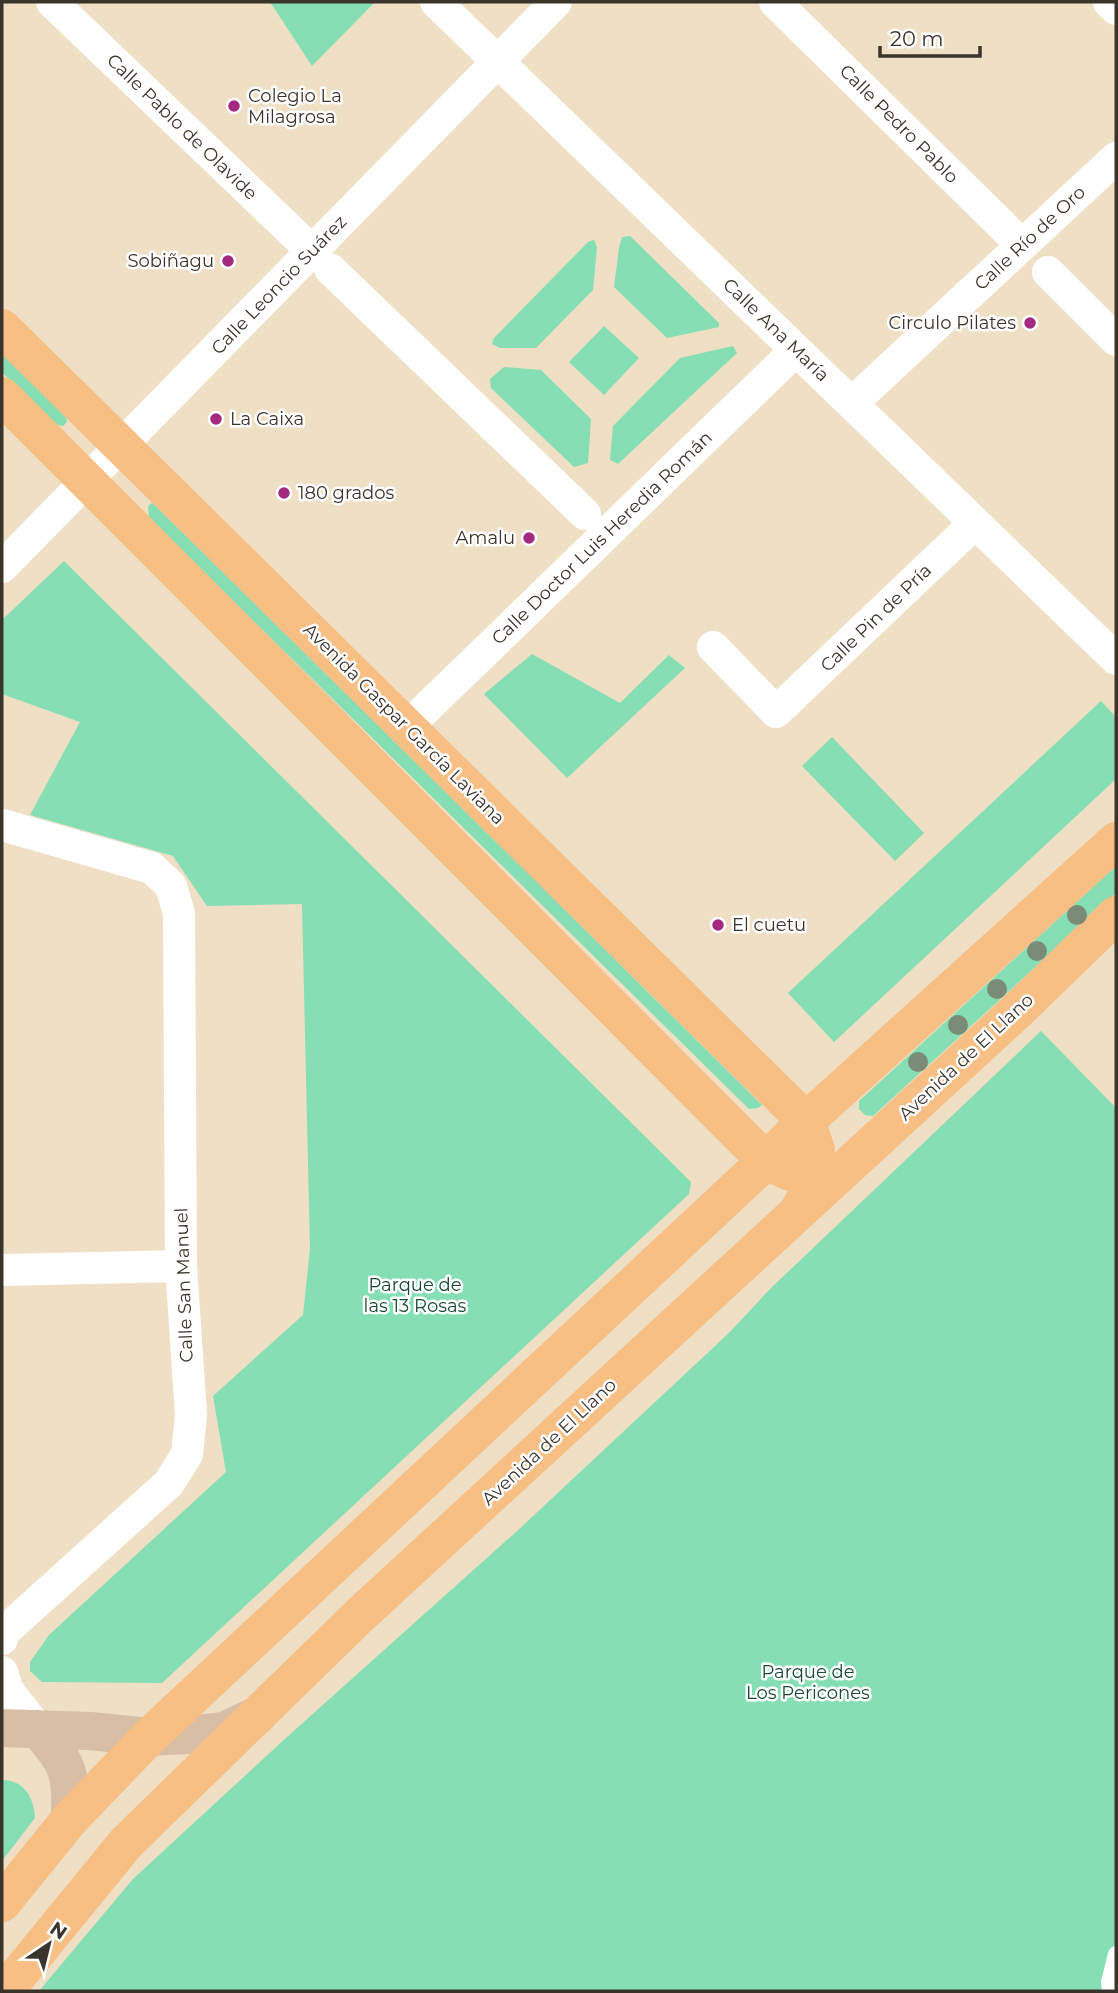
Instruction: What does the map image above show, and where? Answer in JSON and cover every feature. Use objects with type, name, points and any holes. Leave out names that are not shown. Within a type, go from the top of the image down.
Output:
[{"type":"main road","name":"Avenida Gaspar García Laviana","points":[[2,328],[806,1121]]},
{"type":"main road","points":[[2,396],[766,1161],[791,1172],[824,1171],[853,1161]]},
{"type":"main road","points":[[2,1903],[70,1819],[149,1737],[806,1121],[1116,841]]},
{"type":"main road","name":"Avenida de El Llano","points":[[5,1991],[126,1843],[360,1615],[1020,1008],[1116,915]]},
{"type":"main road","points":[[797,1213],[816,1180],[816,1150],[806,1121]]},
{"type":"main road","points":[[20,1728],[149,1737],[224,1731],[258,1715]]},
{"type":"main road","points":[[20,1728],[65,1761],[71,1786],[70,1819]]},
{"type":"street","name":"Calle Pablo de Olavide","points":[[52,2],[585,514]]},
{"type":"street","name":"Calle Ana María","points":[[436,2],[1116,659]]},
{"type":"street","name":"Calle Leoncio Suárez","points":[[2,567],[121,446],[321,260],[498,61],[556,2]]},
{"type":"street","name":"Calle Pedro Pablo","points":[[775,2],[1022,245]]},
{"type":"street","points":[[1109,2],[1116,9]]},
{"type":"street","name":"Calle Río de Oro","points":[[852,403],[1116,158]]},
{"type":"street","points":[[1048,272],[1116,340]]},
{"type":"street","name":"Calle Doctor Luis Heredia Román","points":[[407,727],[796,350]]},
{"type":"street","name":"Calle Pin de Pría","points":[[713,647],[776,712],[975,523]]},
{"type":"street","name":"Calle San Manuel","points":[[2,825],[152,868],[172,886],[179,913],[181,1266],[191,1415],[187,1454],[169,1483],[3,1635]]},
{"type":"street","points":[[2,1270],[181,1266]]},
{"type":"street","points":[[2,1672],[20,1728]]},
{"type":"lane","points":[[1110,1991],[1109,1982],[1116,1954]]},
{"type":"green space","points":[[270,2],[375,2],[312,66]]},
{"type":"green space","points":[[630,236],[719,323],[719,327],[667,338],[614,287],[622,237]]},
{"type":"green space","points":[[594,240],[597,247],[593,290],[536,348],[500,348],[492,344],[494,338],[588,242]]},
{"type":"green space","points":[[604,326],[639,358],[604,395],[569,362]]},
{"type":"green space","points":[[733,346],[737,353],[618,464],[610,460],[613,426],[680,358]]},
{"type":"green space","points":[[2,349],[65,412],[67,422],[63,426],[54,424],[2,372]]},
{"type":"green space","points":[[504,367],[541,370],[591,419],[588,463],[574,467],[491,388],[490,379]]},
{"type":"green space","points":[[153,502],[762,1105],[749,1109],[149,518],[148,506]]},
{"type":"green space","name":"Parque de las 13 Rosas","points":[[64,561],[691,1182],[689,1194],[162,1683],[42,1682],[30,1671],[30,1662],[49,1635],[226,1472],[213,1396],[303,1315],[310,1249],[302,904],[207,906],[173,856],[30,815],[80,722],[2,694],[2,620]]},
{"type":"green space","points":[[532,654],[620,703],[669,655],[685,668],[567,778],[484,694]]},
{"type":"green space","points":[[1101,701],[1116,717],[1116,779],[834,1042],[788,993]]},
{"type":"green space","points":[[832,737],[924,833],[895,861],[802,766]]},
{"type":"green space","points":[[1116,866],[1116,893],[873,1116],[865,1115],[859,1109],[859,1101]]},
{"type":"green space","name":"Parque de Los Pericones","points":[[1041,1031],[1116,1108],[1116,1991],[39,1991],[133,1879],[516,1532],[730,1332],[769,1290]]},
{"type":"green space","points":[[2,1780],[22,1786],[33,1803],[35,1818],[2,1861]]},
{"type":"place","name":"Colegio La Milagrosa","points":[[234,106]]},
{"type":"place","name":"Sobiñagu","points":[[228,261]]},
{"type":"place","name":"Circulo Pilates","points":[[1030,323]]},
{"type":"place","name":"La Caixa","points":[[216,419]]},
{"type":"place","name":"180 grados","points":[[284,493]]},
{"type":"place","name":"Amalu","points":[[529,538]]},
{"type":"place","name":"El cuetu","points":[[718,925]]}]
